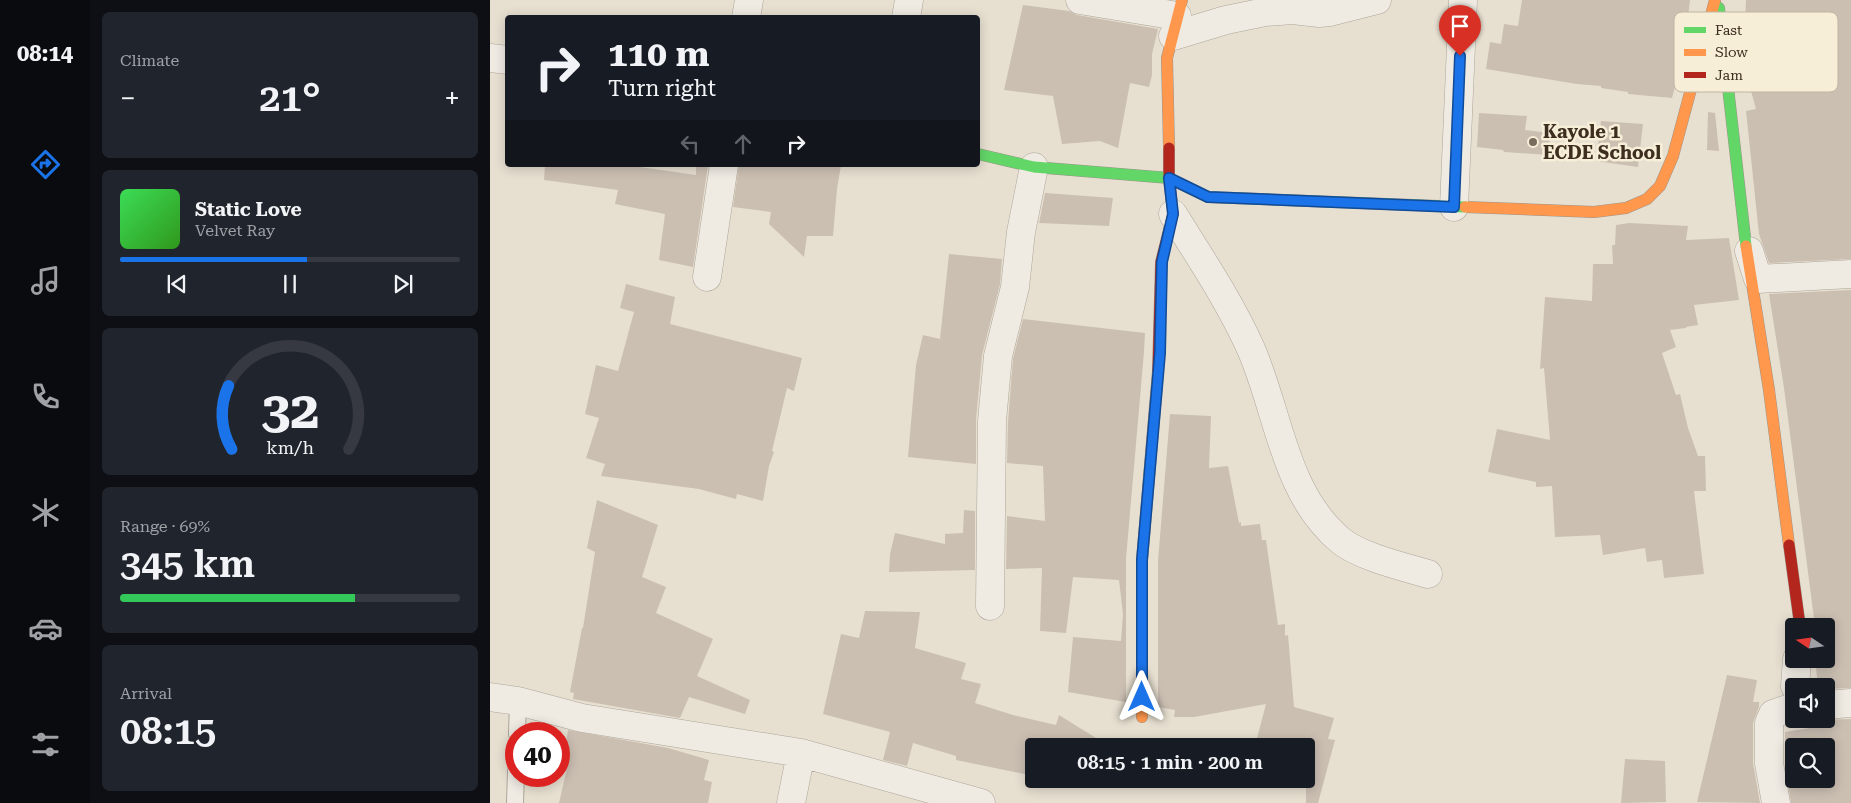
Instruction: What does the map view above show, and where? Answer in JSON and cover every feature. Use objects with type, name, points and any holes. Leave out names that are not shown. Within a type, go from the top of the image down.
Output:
[{"type":"street","points":[[746,15],[749,0]]},
{"type":"street","points":[[907,15],[910,0]]},
{"type":"street","points":[[1080,0],[1177,18],[1226,20],[1265,12],[1293,10],[1319,13],[1330,12],[1377,0]]},
{"type":"street","points":[[1454,207],[1463,0]]},
{"type":"street","points":[[1142,717],[1142,560],[1160,353],[1162,262],[1173,214],[1169,178],[1167,58],[1177,18]]},
{"type":"street","points":[[490,58],[505,60]]},
{"type":"street","points":[[980,154],[1034,167],[1169,178],[1208,197],[1594,212],[1626,208],[1647,200],[1660,186],[1673,156],[1691,92]]},
{"type":"street","points":[[1728,92],[1744,236],[1770,390],[1799,618]]},
{"type":"street","points":[[707,277],[724,167]]},
{"type":"street","points":[[990,606],[992,421],[998,356],[1015,287],[1021,232],[1034,167]]},
{"type":"street","points":[[1173,214],[1237,318],[1252,352],[1297,484],[1314,514],[1341,541],[1370,556],[1428,574]]},
{"type":"street","points":[[1744,236],[1758,279],[1851,274]]},
{"type":"street","points":[[490,697],[518,701],[582,718],[801,753],[982,803]]},
{"type":"street","points":[[1835,704],[1851,703]]},
{"type":"street","points":[[1776,803],[1768,763],[1769,722],[1773,714],[1785,710]]},
{"type":"street","points":[[791,803],[801,753]]},
{"type":"lane","points":[[517,722],[518,701]]},
{"type":"lane","points":[[515,803],[516,787]]},
{"type":"building","points":[[1522,0],[1690,0],[1689,12],[1674,12],[1674,91],[1672,98],[1628,94],[1628,92],[1601,88],[1601,86],[1577,84],[1486,69],[1490,42],[1501,44],[1504,24],[1518,26]]},
{"type":"building","points":[[1746,0],[1851,0],[1851,259],[1769,263],[1759,234],[1746,111],[1756,109],[1751,92],[1838,92],[1838,12],[1746,12]]},
{"type":"building","points":[[1023,5],[1069,11],[1077,15],[1158,29],[1152,54],[1152,75],[1149,87],[1130,83],[1118,148],[1100,141],[1062,144],[1053,96],[1004,90]]},
{"type":"building","points":[[1708,112],[1715,113],[1719,151],[1707,150]]},
{"type":"building","points":[[1479,113],[1527,116],[1525,130],[1550,133],[1549,155],[1504,152],[1503,150],[1477,147]]},
{"type":"building","points":[[1601,121],[1643,124],[1638,167],[1596,161]]},
{"type":"building","points":[[545,167],[640,167],[696,175],[696,167],[708,167],[693,267],[659,260],[665,214],[615,204],[618,190],[544,180]]},
{"type":"building","points":[[739,167],[841,167],[833,236],[807,236],[804,257],[769,224],[771,212],[733,207]]},
{"type":"building","points":[[1045,193],[1113,198],[1109,226],[1039,223]]},
{"type":"building","points":[[1629,223],[1688,226],[1686,240],[1729,238],[1739,300],[1694,305],[1698,325],[1670,330],[1676,347],[1662,353],[1676,395],[1680,394],[1688,428],[1698,456],[1705,456],[1706,491],[1694,491],[1704,574],[1664,578],[1662,560],[1647,562],[1645,548],[1603,555],[1600,535],[1555,537],[1552,486],[1536,487],[1536,482],[1488,472],[1497,429],[1550,440],[1544,368],[1540,369],[1545,297],[1592,301],[1593,264],[1613,264],[1612,245],[1615,245],[1616,225]]},
{"type":"building","points":[[949,254],[1002,259],[1000,284],[982,355],[976,420],[976,464],[908,457],[916,365],[923,335],[940,339]]},
{"type":"building","points":[[626,284],[675,297],[670,324],[802,358],[794,391],[787,388],[772,451],[774,452],[769,466],[763,501],[737,494],[736,499],[699,489],[601,476],[605,464],[586,458],[599,418],[585,414],[596,365],[618,371],[634,312],[620,308]]},
{"type":"building","points":[[1851,290],[1851,688],[1835,689],[1835,678],[1817,678],[1816,668],[1835,668],[1835,618],[1814,618],[1784,388],[1769,294]]},
{"type":"building","points":[[1023,319],[1145,333],[1126,559],[1126,702],[1068,692],[1073,637],[1121,641],[1123,614],[1119,580],[1073,577],[1066,633],[1040,631],[1042,568],[1006,569],[1007,516],[1045,521],[1043,466],[1007,463],[1013,359]]},
{"type":"building","points":[[1170,414],[1211,416],[1209,468],[1228,466],[1239,523],[1241,522],[1241,526],[1260,524],[1262,540],[1266,540],[1278,625],[1285,624],[1285,636],[1288,635],[1294,707],[1334,718],[1328,739],[1335,740],[1318,803],[1306,803],[1306,788],[1315,788],[1315,738],[1257,738],[1266,704],[1194,717],[1174,717],[1175,710],[1158,707],[1158,561]]},
{"type":"building","points":[[597,500],[658,525],[642,577],[666,587],[656,613],[713,639],[697,676],[750,700],[745,714],[689,697],[680,718],[573,699],[574,693],[570,692],[583,628],[595,552],[587,548]]},
{"type":"building","points":[[964,510],[975,511],[975,570],[889,572],[890,554],[895,533],[945,544],[945,534],[963,533]]},
{"type":"building","points":[[865,611],[920,612],[915,648],[966,663],[961,679],[981,684],[975,703],[1013,715],[1056,725],[1059,715],[1096,738],[1025,738],[1025,774],[956,760],[956,756],[913,743],[907,766],[883,760],[890,732],[823,714],[841,634],[859,638]]},
{"type":"building","points":[[1727,675],[1757,680],[1753,702],[1759,702],[1759,707],[1753,723],[1753,763],[1760,803],[1697,802]]},
{"type":"building","points":[[1851,719],[1851,803],[1791,803],[1789,788],[1835,788],[1835,738],[1785,738],[1785,732],[1810,728],[1835,728],[1835,720]]},
{"type":"building","points":[[570,730],[668,748],[709,760],[704,780],[712,782],[708,803],[559,803],[563,787],[570,787]]},
{"type":"building","points":[[1625,759],[1665,761],[1666,802],[1621,803]]},
{"type":"traffic: fast","points":[[1719,8],[1719,12]]},
{"type":"traffic: fast","points":[[1729,92],[1746,246]]},
{"type":"traffic: fast","points":[[980,154],[1034,167],[1169,178],[1208,197],[1465,207]]},
{"type":"traffic: slow","points":[[1169,148],[1167,58],[1182,0]]},
{"type":"traffic: slow","points":[[1712,12],[1715,0]]},
{"type":"traffic: slow","points":[[1465,207],[1594,212],[1626,208],[1647,199],[1660,186],[1673,156],[1690,92]]},
{"type":"traffic: slow","points":[[1746,246],[1769,390],[1789,545]]},
{"type":"traffic: slow","points":[[1142,717],[1142,560],[1158,371]]},
{"type":"traffic: jam","points":[[1158,371],[1161,262],[1173,214],[1169,178],[1169,148]]},
{"type":"traffic: jam","points":[[1789,545],[1799,618]]},
{"type":"place","name":"Kayole 1 ECDE School","points":[[1533,142]]},
{"type":"route","points":[[1142,697],[1142,560],[1160,353],[1162,262],[1173,214],[1169,178],[1208,197],[1454,207],[1460,56]]}]
